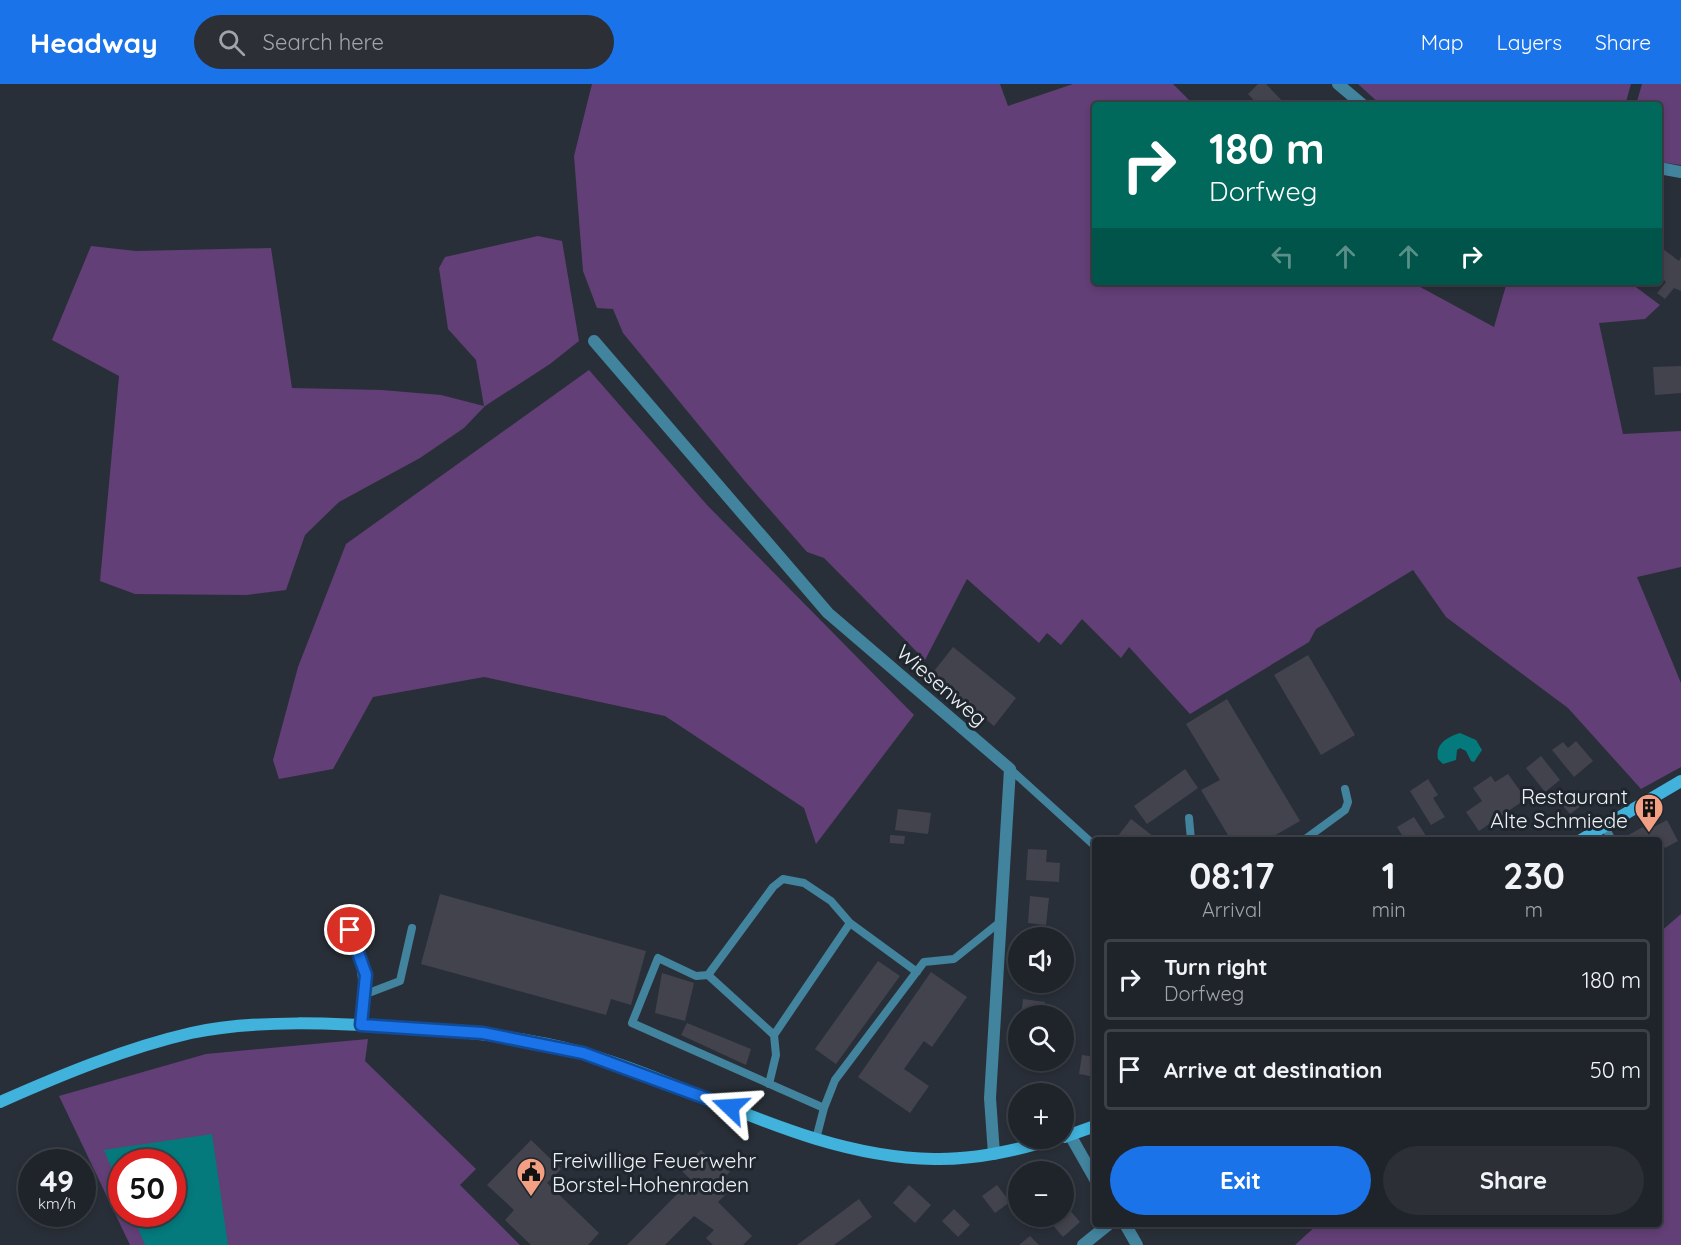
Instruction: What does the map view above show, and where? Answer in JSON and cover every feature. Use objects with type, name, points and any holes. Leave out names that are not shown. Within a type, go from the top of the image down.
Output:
[{"type":"main road","points":[[1589,837],[1681,781]]},
{"type":"main road","points":[[0,1101],[111,1057],[192,1033],[277,1024],[361,1025],[483,1033],[583,1053],[816,1139],[870,1152],[934,1159],[994,1154],[1015,1149]]},
{"type":"main road","points":[[1074,1133],[1092,1127]]},
{"type":"street","points":[[1338,84],[1360,102]]},
{"type":"street","points":[[1662,169],[1681,172]]},
{"type":"street","name":"Wiesenweg","points":[[594,341],[828,613],[1010,769]]},
{"type":"street","points":[[994,1154],[990,1098],[1010,769]]},
{"type":"street","points":[[342,916],[357,944],[366,975],[366,994],[361,1025]]},
{"type":"street","points":[[1073,1149],[1092,1175]]},
{"type":"street","points":[[1083,1245],[1105,1227]]},
{"type":"street","points":[[1127,1227],[1137,1245]]},
{"type":"lane","points":[[1010,769],[1092,843]]},
{"type":"lane","points":[[1308,837],[1345,810],[1348,802],[1345,789]]},
{"type":"lane","points":[[1189,818],[1191,837]]},
{"type":"lane","points":[[1604,826],[1610,837]]},
{"type":"lane","points":[[708,975],[772,887],[783,879],[804,883],[831,901],[850,923],[917,972]]},
{"type":"lane","points":[[816,1139],[824,1108],[836,1080],[924,962],[954,959],[1000,922]]},
{"type":"lane","points":[[769,1084],[776,1055],[774,1035],[850,923]]},
{"type":"lane","points":[[366,994],[400,981],[412,928]]},
{"type":"lane","points":[[774,1035],[708,975],[696,976],[658,958],[632,1023],[824,1108]]},
{"type":"shaded area","points":[[592,84],[1000,84],[1008,106],[1073,84],[1173,84],[1191,102],[1092,102],[1092,285],[1417,285],[1494,327],[1506,285],[1633,285],[1660,305],[1645,319],[1599,323],[1623,434],[1681,431],[1681,567],[1637,577],[1681,683],[1681,767],[1641,789],[1568,708],[1446,617],[1413,570],[1316,629],[1309,642],[1190,714],[1129,647],[1121,658],[1082,619],[1061,645],[1047,633],[1039,643],[967,579],[925,660],[824,558],[807,552],[743,479],[623,333],[613,309],[597,308],[583,271],[574,156]]},
{"type":"shaded area","points":[[1358,84],[1631,84],[1626,102],[1378,102]]},
{"type":"shaded area","points":[[1642,84],[1681,84],[1681,165],[1662,162],[1662,102],[1637,102]]},
{"type":"shaded area","points":[[538,236],[562,241],[579,341],[550,364],[485,406],[464,428],[420,458],[339,502],[305,535],[286,590],[247,595],[135,594],[100,581],[119,376],[52,340],[91,246],[136,251],[271,248],[292,388],[382,390],[441,395],[484,406],[476,360],[448,329],[439,268],[445,257]]},
{"type":"shaded area","points":[[589,370],[707,505],[914,715],[816,844],[804,808],[665,716],[484,677],[373,697],[333,769],[279,779],[273,760],[298,667],[346,544]]},
{"type":"shaded area","points":[[1681,914],[1681,1245],[1295,1245],[1315,1227],[1662,1227],[1662,930]]},
{"type":"shaded area","points":[[368,1039],[365,1061],[476,1169],[460,1185],[520,1245],[130,1245],[121,1227],[186,1227],[186,1149],[108,1149],[108,1199],[96,1174],[96,1149],[84,1149],[59,1096],[206,1054]]},
{"type":"water","points":[[1460,733],[1476,740],[1482,750],[1474,762],[1471,761],[1466,751],[1460,748],[1457,750],[1456,760],[1443,764],[1438,759],[1440,745]]},
{"type":"water","points":[[212,1134],[228,1245],[145,1245],[137,1227],[186,1227],[186,1149],[111,1149]]},
{"type":"building","points":[[1258,84],[1266,84],[1283,102],[1255,102],[1248,94]]},
{"type":"building","points":[[1662,248],[1679,261],[1681,257],[1681,291],[1674,288],[1665,299],[1657,293],[1666,282],[1662,279]]},
{"type":"building","points":[[1681,366],[1681,393],[1655,395],[1653,367]]},
{"type":"building","points":[[953,647],[1016,698],[994,726],[931,675]]},
{"type":"building","points":[[1308,655],[1355,735],[1321,755],[1274,675]]},
{"type":"building","points":[[1227,699],[1300,821],[1272,837],[1229,837],[1201,790],[1220,780],[1186,724]]},
{"type":"building","points":[[1576,741],[1593,761],[1574,777],[1552,750],[1563,742],[1568,748]]},
{"type":"building","points":[[1541,756],[1560,780],[1545,792],[1526,768]]},
{"type":"building","points":[[1185,769],[1198,788],[1147,824],[1134,806]]},
{"type":"building","points":[[1508,774],[1526,799],[1479,831],[1466,812],[1482,801],[1473,788],[1491,776],[1495,782]]},
{"type":"building","points":[[1428,779],[1438,795],[1433,798],[1445,817],[1431,825],[1410,791]]},
{"type":"building","points":[[1571,792],[1582,805],[1570,814],[1559,801]]},
{"type":"building","points":[[898,809],[931,813],[928,834],[895,830]]},
{"type":"building","points":[[1414,817],[1426,836],[1403,837],[1397,827]]},
{"type":"building","points":[[1131,819],[1154,837],[1117,837]]},
{"type":"building","points":[[1667,820],[1678,841],[1665,848],[1662,837],[1625,837],[1643,827],[1646,831]]},
{"type":"building","points":[[890,835],[905,836],[904,844],[890,843]]},
{"type":"building","points":[[1028,849],[1047,850],[1046,862],[1060,863],[1059,882],[1026,880]]},
{"type":"building","points":[[440,894],[646,951],[631,1005],[611,999],[606,1015],[421,964]]},
{"type":"building","points":[[1030,896],[1049,898],[1046,925],[1028,923]]},
{"type":"building","points":[[878,961],[900,976],[836,1064],[815,1049]]},
{"type":"building","points":[[931,972],[967,997],[932,1047],[924,1041],[904,1069],[929,1086],[910,1113],[858,1077]]},
{"type":"building","points":[[662,973],[694,983],[685,1021],[655,1013]]},
{"type":"building","points":[[1023,999],[1045,1002],[1045,1005],[1022,1005]]},
{"type":"building","points":[[687,1023],[751,1049],[746,1065],[681,1035]]},
{"type":"building","points":[[1082,1055],[1092,1057],[1092,1076],[1079,1074]]},
{"type":"building","name":"Freiwillige Feuerwehr Borstel-Hohenraden","points":[[531,1140],[561,1169],[547,1183],[599,1233],[588,1245],[531,1245],[505,1220],[514,1210],[487,1185]]},
{"type":"building","points":[[701,1150],[716,1165],[725,1156],[735,1166],[725,1177],[734,1186],[718,1202],[752,1236],[743,1245],[713,1245],[706,1238],[714,1230],[694,1216],[665,1245],[627,1245],[691,1180],[681,1170]]},
{"type":"building","points":[[909,1185],[931,1205],[915,1223],[893,1203]]},
{"type":"building","points":[[997,1185],[1008,1199],[1008,1203],[995,1213],[982,1196]]},
{"type":"building","points":[[859,1199],[872,1217],[834,1245],[797,1245]]},
{"type":"building","points":[[954,1209],[970,1225],[958,1237],[942,1221]]},
{"type":"building","points":[[1074,1215],[1080,1222],[1063,1237],[1054,1227],[1074,1227]]},
{"type":"building","points":[[1030,1236],[1039,1245],[1019,1245]]},
{"type":"place","name":"Restaurant Alte Schmiede","points":[[1649,834]]},
{"type":"place","name":"Freiwillige Feuerwehr Borstel-Hohenraden","points":[[531,1198]]},
{"type":"route","points":[[350,930],[357,944],[366,975],[366,994],[361,1025],[483,1033],[583,1053],[730,1107]]}]
